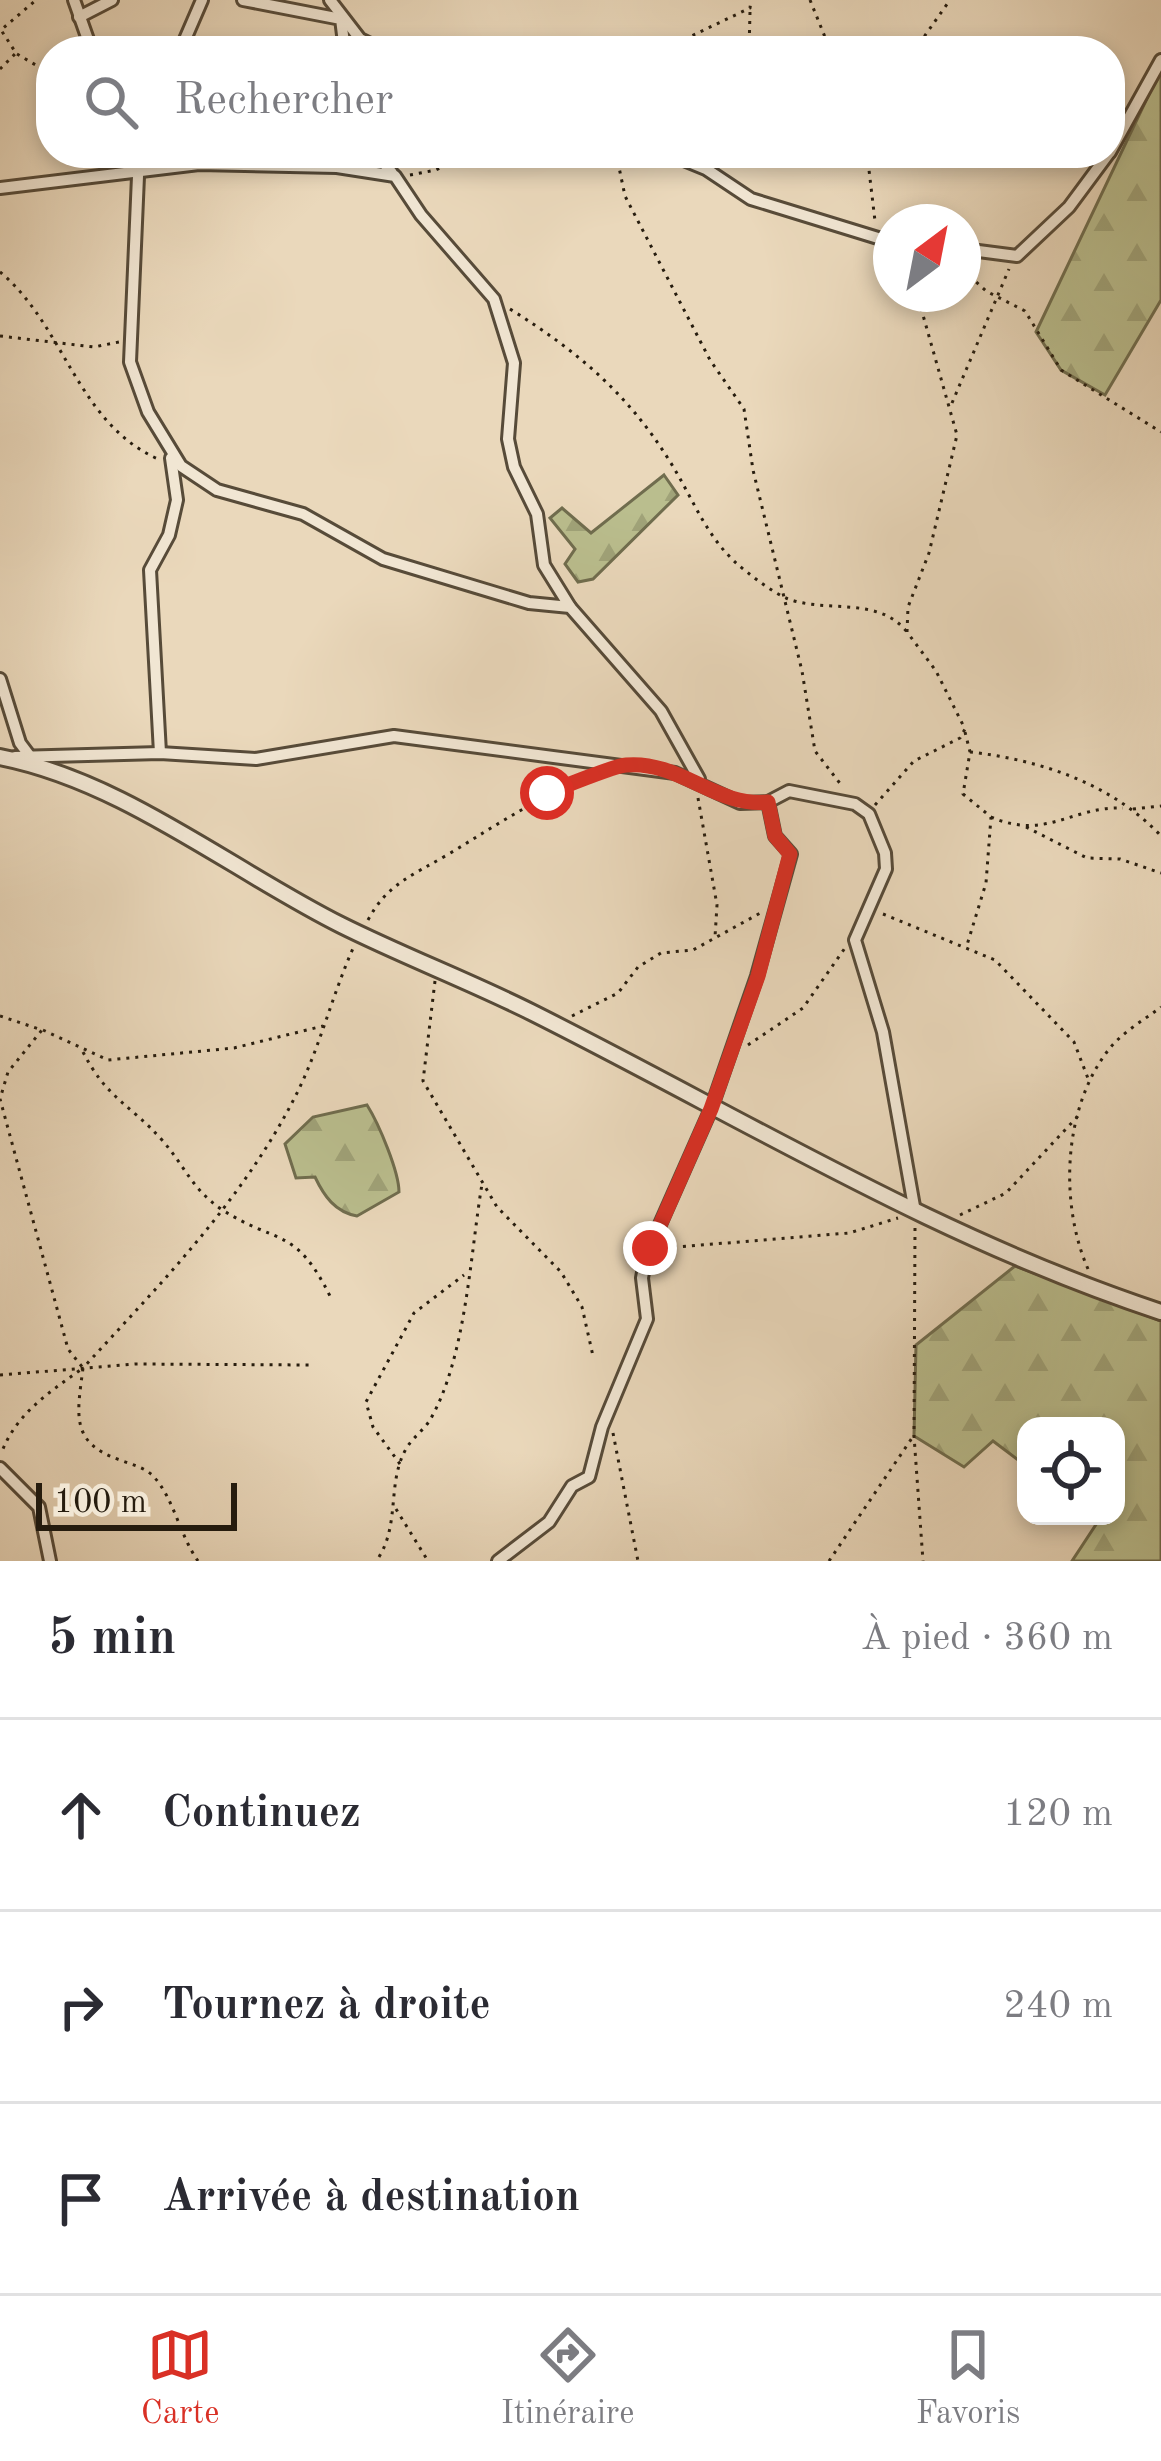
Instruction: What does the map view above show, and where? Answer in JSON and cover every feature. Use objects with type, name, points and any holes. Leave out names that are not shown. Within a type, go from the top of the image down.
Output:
[{"type":"street","points":[[74,0],[87,36]]},
{"type":"street","points":[[80,17],[112,0]]},
{"type":"street","points":[[186,36],[202,0]]},
{"type":"street","points":[[243,0],[341,19]]},
{"type":"street","points":[[331,0],[357,36]]},
{"type":"street","points":[[341,19],[343,36]]},
{"type":"street","points":[[1125,125],[1161,60]]},
{"type":"street","points":[[141,168],[134,305],[127,341],[148,412],[173,465],[173,518],[150,570],[160,753]]},
{"type":"street","points":[[0,188],[201,168]]},
{"type":"street","points":[[301,168],[394,176]]},
{"type":"street","points":[[387,168],[494,299],[514,363],[508,440],[514,467],[537,514],[544,565],[570,607],[661,711],[700,782]]},
{"type":"street","points":[[704,168],[752,199],[873,234]]},
{"type":"street","points":[[981,251],[1017,256],[1069,206],[1098,168]]},
{"type":"street","points":[[169,451],[196,479],[217,490],[303,514],[383,559],[529,603],[570,607]]},
{"type":"street","points":[[0,679],[30,758],[49,773]]},
{"type":"street","points":[[3,757],[160,753],[256,759],[394,736],[623,764],[700,782],[740,803],[768,802],[789,791],[844,800],[869,814],[885,853],[886,869],[855,940],[883,1033],[915,1212]]},
{"type":"street","points":[[3,757],[110,796],[360,934],[554,1024],[915,1212],[1100,1292],[1161,1312]]},
{"type":"street","points":[[498,1561],[549,1522],[572,1486],[589,1477],[647,1319],[642,1278],[650,1248],[711,1109],[758,976],[790,854],[775,836],[768,802]]},
{"type":"street","points":[[0,1468],[38,1508],[50,1561]]},
{"type":"path","points":[[36,0],[0,30],[16,53],[36,65]]},
{"type":"path","points":[[749,36],[753,0]]},
{"type":"path","points":[[811,0],[825,36]]},
{"type":"path","points":[[925,36],[950,0]]},
{"type":"path","points":[[691,36],[750,8]]},
{"type":"path","points":[[0,69],[16,53]]},
{"type":"path","points":[[394,176],[440,168]]},
{"type":"path","points":[[619,168],[625,196],[710,360],[744,409],[814,751],[842,782],[844,800]]},
{"type":"path","points":[[866,168],[873,210]]},
{"type":"path","points":[[951,405],[1017,256]]},
{"type":"path","points":[[0,272],[34,306],[76,380],[125,443],[173,465]]},
{"type":"path","points":[[981,283],[1025,311],[1061,370],[1161,432]]},
{"type":"path","points":[[494,299],[598,369],[624,396],[673,465],[718,547],[786,598],[873,610],[898,621],[936,671],[965,729],[970,752],[963,794],[991,818],[1048,827],[1096,807],[1161,806]]},
{"type":"path","points":[[907,632],[908,607],[957,435],[922,312]]},
{"type":"path","points":[[0,336],[94,346],[127,341]]},
{"type":"path","points":[[869,814],[914,761],[960,738],[965,729]]},
{"type":"path","points":[[970,752],[1040,762],[1128,808],[1161,836]]},
{"type":"path","points":[[0,1458],[8,1434],[35,1403],[83,1368],[224,1211],[298,1092],[360,934],[379,900],[406,874],[547,793],[623,764]]},
{"type":"path","points":[[700,782],[698,808],[717,905],[714,938]]},
{"type":"path","points":[[966,947],[986,884],[991,818]]},
{"type":"path","points":[[1024,826],[1087,858],[1120,859],[1161,873]]},
{"type":"path","points":[[554,1024],[618,993],[638,967],[662,953],[692,950],[773,906]]},
{"type":"path","points":[[870,908],[995,960],[1084,1058],[1089,1082]]},
{"type":"path","points":[[727,1060],[803,1008],[837,955],[855,940]]},
{"type":"path","points":[[437,969],[423,1081],[517,1231],[561,1272],[582,1307],[593,1356]]},
{"type":"path","points":[[1100,1292],[1069,1212],[1080,1114],[1089,1082],[1119,1038],[1161,1007]]},
{"type":"path","points":[[0,1016],[108,1060],[233,1048],[325,1025]]},
{"type":"path","points":[[42,1030],[8,1072],[0,1099],[62,1331],[83,1368],[81,1434],[92,1450],[148,1470],[198,1561]]},
{"type":"path","points":[[82,1052],[102,1088],[162,1141],[188,1183],[224,1211],[282,1234],[315,1265],[332,1298]]},
{"type":"path","points":[[976,1209],[1006,1193],[1080,1114]]},
{"type":"path","points":[[379,1557],[391,1537],[405,1450],[430,1420],[463,1332],[465,1274],[482,1181]]},
{"type":"path","points":[[650,1248],[849,1233],[915,1212],[914,1436],[923,1561]]},
{"type":"path","points":[[401,1466],[373,1427],[366,1402],[414,1313],[465,1274]]},
{"type":"path","points":[[0,1375],[83,1368],[312,1365]]},
{"type":"path","points":[[609,1414],[638,1561]]},
{"type":"path","points":[[829,1561],[914,1436]]},
{"type":"path","points":[[395,1508],[428,1561]]},
{"type":"green space","points":[[1161,69],[1161,300],[1105,395],[1061,370],[1036,332],[1114,168],[1125,168],[1125,145]]},
{"type":"green space","points":[[664,475],[678,495],[593,579],[578,582],[565,564],[575,549],[550,518],[562,508],[591,533]]},
{"type":"green space","points":[[367,1105],[388,1148],[399,1192],[357,1216],[331,1202],[315,1177],[296,1178],[285,1144],[313,1117]]},
{"type":"green space","points":[[1015,1266],[1161,1321],[1161,1561],[1072,1561],[1096,1525],[1125,1525],[1125,1417],[1017,1417],[1017,1459],[993,1441],[964,1467],[914,1436],[916,1345]]},
{"type":"route","points":[[547,793],[604,776],[623,764],[675,773],[740,803],[768,802],[775,836],[790,854],[770,913],[758,976],[711,1109],[677,1175],[650,1248]]}]
